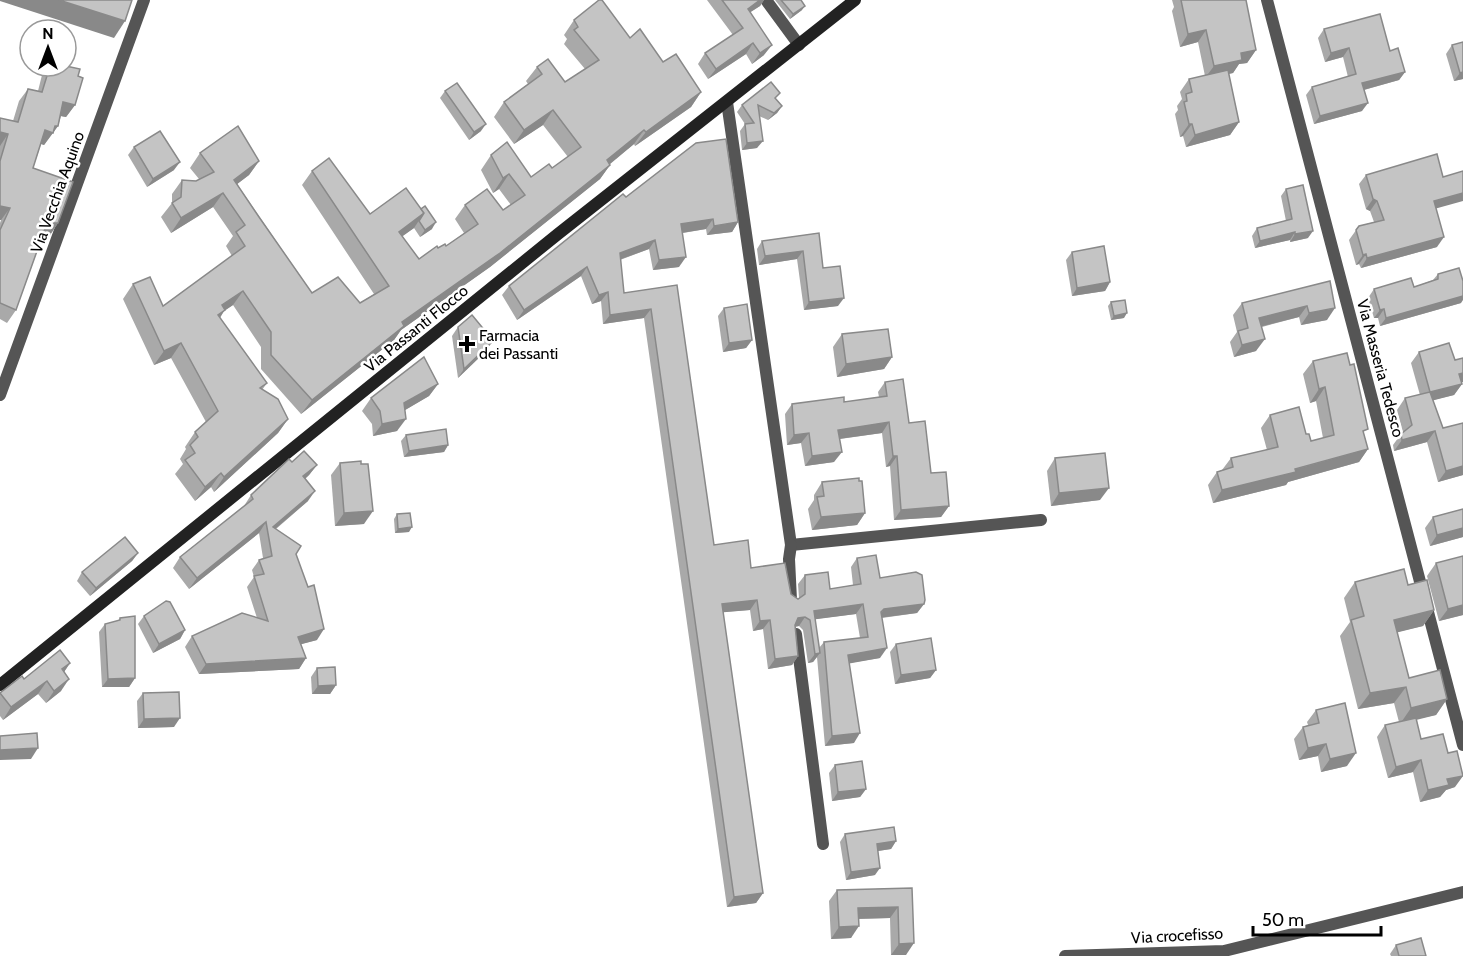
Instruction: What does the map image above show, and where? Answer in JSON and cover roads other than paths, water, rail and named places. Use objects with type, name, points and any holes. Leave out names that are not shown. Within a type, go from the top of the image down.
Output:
[{"type":"main road","name":"Via Passanti Flocco","points":[[0,685],[558,234],[855,0]]},
{"type":"street","name":"Via Vecchia Aquino","points":[[0,395],[144,0]]},
{"type":"street","points":[[766,0],[799,45]]},
{"type":"street","name":"Via Masseria Tedesco","points":[[1267,0],[1463,745]]},
{"type":"street","points":[[727,102],[792,545],[789,559],[791,600]]},
{"type":"street","points":[[792,545],[1041,520]]},
{"type":"street","points":[[796,634],[823,844]]},
{"type":"street","name":"Via crocefisso","points":[[1065,956],[1224,951],[1463,892]]},
{"type":"place","name":"Farmacia dei Passanti","points":[[467,344]]}]
